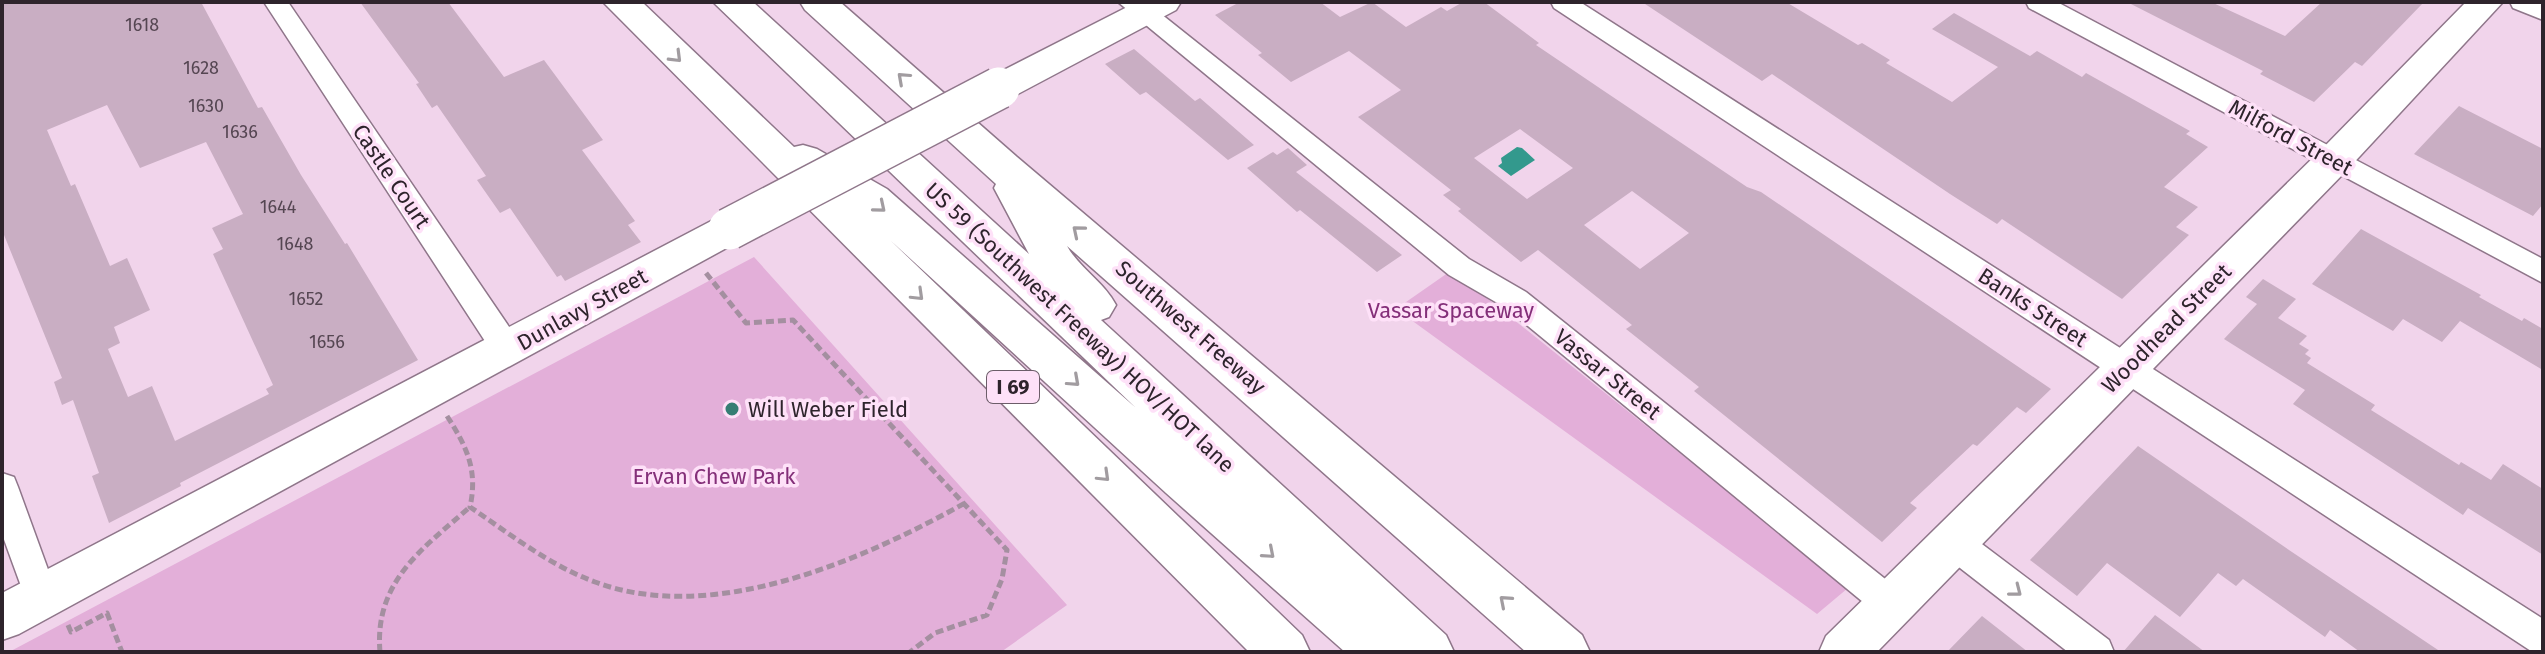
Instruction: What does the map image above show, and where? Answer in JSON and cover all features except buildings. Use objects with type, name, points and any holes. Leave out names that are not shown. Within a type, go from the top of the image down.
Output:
[{"type":"highway","name":"I 69","points":[[621,2],[1284,652]]},
{"type":"highway","name":"US 59 (Southwest Freeway) HOV/HOT lane","points":[[731,2],[1428,652]]},
{"type":"highway","name":"Southwest Freeway","points":[[818,2],[1003,167],[1564,652]]},
{"type":"highway","points":[[742,123],[873,200],[1183,479],[1383,652]]},
{"type":"highway","points":[[1003,167],[1060,272],[1452,652]]},
{"type":"street","name":"Castle Court","points":[[276,2],[507,349]]},
{"type":"street","name":"Banks Street","points":[[1563,2],[2543,639]]},
{"type":"street","name":"Milford Street","points":[[2038,2],[2543,272]]},
{"type":"street","name":"Woodhead Street","points":[[1844,652],[2334,160],[2486,2]]},
{"type":"street","points":[[2522,2],[2543,12]]},
{"type":"street","name":"Dunlavy Street","points":[[2,618],[999,88],[1146,6]]},
{"type":"street","name":"Vassar Street","points":[[1146,6],[1459,267],[1516,300],[1892,605]]},
{"type":"street","points":[[2,487],[49,593]]},
{"type":"street","points":[[1954,543],[2096,652]]},
{"type":"path","points":[[688,251],[746,323],[793,320],[1007,550],[1002,579],[987,615],[935,633],[910,652]]},
{"type":"path","points":[[380,652],[376,634],[383,600],[407,564],[470,507],[477,484],[471,452],[430,390]]},
{"type":"path","points":[[470,507],[578,573],[613,589],[666,596],[730,592],[793,581],[864,557],[965,503]]},
{"type":"path","points":[[49,593],[71,632],[107,613],[122,652]]},
{"type":"green space","name":"Ervan Chew Park","points":[[754,257],[1067,605],[1001,652],[9,652]]},
{"type":"green space","name":"Vassar Spaceway","points":[[1452,270],[1848,588],[1817,614],[1396,309]]},
{"type":"shaded area","points":[[1517,147],[1535,160],[1511,176],[1498,166],[1502,163],[1501,158]]},
{"type":"place","name":"Will Weber Field","points":[[732,409]]}]
